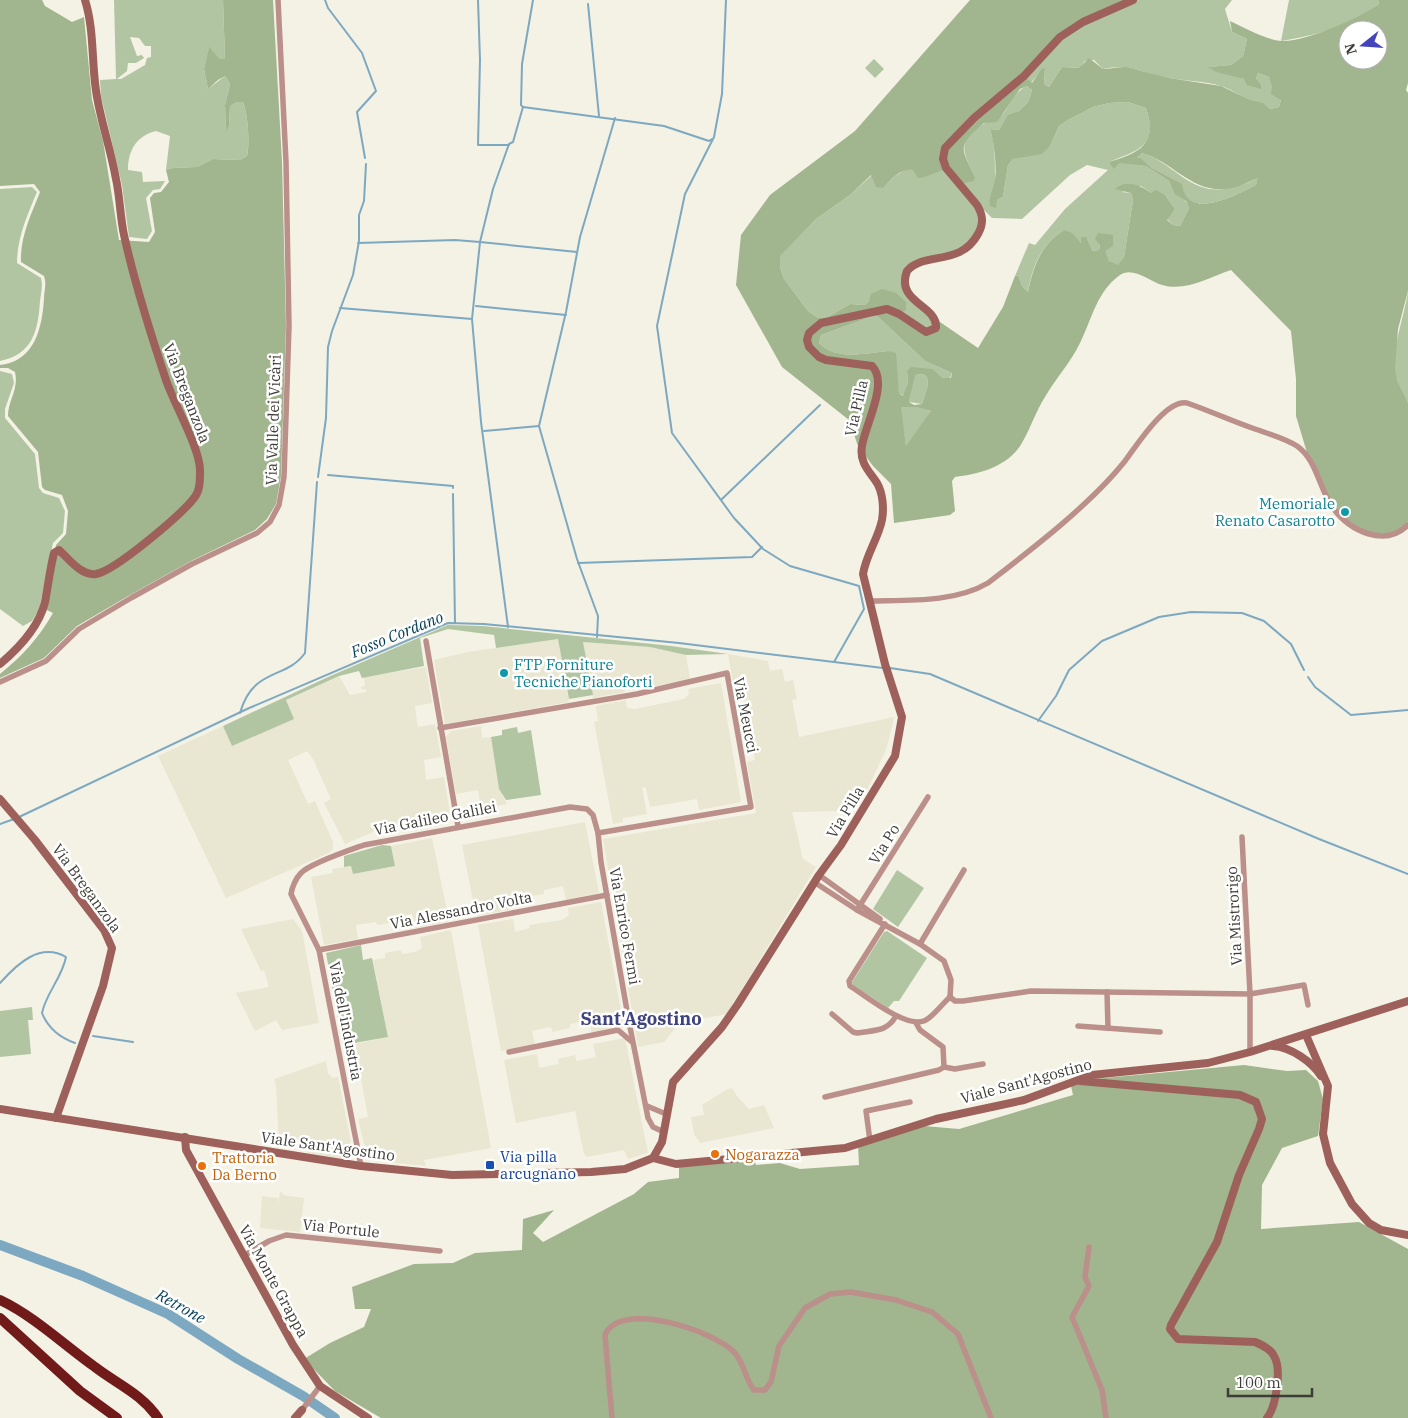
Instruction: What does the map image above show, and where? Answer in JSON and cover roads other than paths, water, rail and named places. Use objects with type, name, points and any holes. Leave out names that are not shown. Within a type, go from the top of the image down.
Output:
[{"type":"highway","points":[[0,1300],[22,1313],[97,1369],[142,1399],[158,1418]]},
{"type":"highway","points":[[0,1305],[22,1313]]},
{"type":"highway","points":[[0,1318],[80,1392],[117,1418]]},
{"type":"highway","points":[[0,1323],[23,1339]]},
{"type":"street","name":"Via Breganzola","points":[[0,664],[23,641],[37,620],[44,604],[54,553],[59,550],[78,568],[89,573],[97,574],[110,568],[154,535],[188,505],[196,497],[200,481],[199,461],[169,388],[143,311],[123,233],[118,187],[97,100],[92,32],[85,0]]},
{"type":"street","name":"Via Valle dei Vicàri","points":[[0,682],[46,661],[79,629],[131,598],[200,559],[257,533],[270,522],[279,505],[284,477],[290,326],[286,162],[278,0]]},
{"type":"street","name":"Via Pilla","points":[[656,1154],[665,1128],[669,1092],[676,1078],[722,1027],[817,878],[841,845],[895,756],[902,717],[885,664],[863,574],[865,563],[882,520],[883,502],[877,484],[868,473],[862,457],[862,446],[877,390],[878,377],[872,366],[826,360],[819,357],[809,346],[809,334],[821,323],[887,309],[899,314],[926,332],[936,328],[933,317],[911,298],[905,285],[907,271],[916,265],[962,252],[972,243],[982,224],[981,212],[977,205],[946,168],[943,160],[945,148],[974,118],[1024,76],[1060,37],[1083,22],[1133,0]]},
{"type":"street","points":[[869,601],[922,600],[970,591],[988,583],[1109,481],[1152,426],[1171,406],[1179,402],[1187,403],[1279,437],[1297,446],[1308,456],[1334,509],[1354,527],[1373,536],[1386,537],[1394,535],[1408,525]]},
{"type":"street","points":[[426,641],[458,826]]},
{"type":"street","name":"Via Meucci","points":[[440,728],[637,694],[727,674],[751,807],[598,833]]},
{"type":"street","name":"Via Po","points":[[859,907],[928,797]]},
{"type":"street","name":"Via Breganzola","points":[[0,800],[104,930],[112,948],[104,986],[56,1118]]},
{"type":"street","name":"Via Galileo Galilei","points":[[292,888],[302,872],[343,852],[392,838],[570,807],[587,809],[593,815]]},
{"type":"street","name":"Via Enrico Fermi","points":[[593,815],[598,833],[632,1042],[651,1124],[665,1128]]},
{"type":"street","name":"Via Mistrorigo","points":[[1242,837],[1250,994],[1250,1052]]},
{"type":"street","points":[[920,944],[964,870]]},
{"type":"street","points":[[817,878],[829,882],[859,907]]},
{"type":"street","points":[[817,878],[826,888],[920,944],[944,961],[949,970],[951,980],[950,997],[926,1021],[916,1023],[896,1016],[850,986],[849,981],[885,924]]},
{"type":"street","points":[[826,888],[829,882]]},
{"type":"street","name":"Via dell'industria","points":[[292,888],[291,894],[320,950],[361,1166]]},
{"type":"street","name":"Via Alessandro Volta","points":[[320,950],[607,895]]},
{"type":"street","points":[[950,997],[954,1001],[964,1001],[1032,991],[1250,994],[1304,985],[1308,1005]]},
{"type":"street","points":[[1107,992],[1108,1028]]},
{"type":"street","name":"Viale Sant'Agostino","points":[[0,1109],[361,1166],[452,1175],[532,1175],[625,1169],[656,1154],[676,1164],[835,1149],[870,1141],[936,1119],[1024,1100],[1092,1075],[1208,1063],[1306,1035],[1408,1001]]},
{"type":"street","points":[[832,1014],[853,1032],[858,1033],[886,1028],[891,1025],[896,1016]]},
{"type":"street","points":[[916,1023],[920,1030],[943,1048],[944,1066]]},
{"type":"street","points":[[1078,1026],[1160,1032]]},
{"type":"street","points":[[509,1052],[618,1030],[632,1042]]},
{"type":"street","points":[[1306,1035],[1325,1078],[1328,1094],[1323,1134],[1330,1162],[1352,1204],[1369,1223],[1381,1230],[1408,1235]]},
{"type":"street","points":[[1266,1046],[1280,1046],[1297,1053],[1318,1072],[1325,1082],[1328,1094]]},
{"type":"street","points":[[825,1097],[934,1072],[944,1066],[955,1069],[983,1064]]},
{"type":"street","points":[[1078,1081],[1240,1095],[1256,1102],[1262,1119],[1259,1129],[1239,1175],[1216,1242],[1170,1330],[1178,1339],[1255,1342],[1275,1356],[1278,1372],[1275,1402],[1267,1418]]},
{"type":"street","points":[[870,1141],[866,1112],[910,1102]]},
{"type":"street","points":[[647,1106],[666,1114]]},
{"type":"street","name":"Via Monte Grappa","points":[[184,1137],[186,1150],[318,1389],[368,1418]]},
{"type":"street","name":"Via Portule","points":[[245,1256],[269,1241],[286,1236],[440,1251]]},
{"type":"street","points":[[1089,1247],[1085,1277],[1089,1286],[1072,1317],[1102,1390],[1106,1418]]},
{"type":"street","points":[[612,1418],[605,1335],[611,1324],[621,1320],[651,1318],[707,1334],[736,1354],[748,1383],[754,1390],[759,1391],[765,1390],[770,1382],[779,1346],[805,1308],[830,1294],[851,1292],[896,1300],[932,1312],[958,1334],[991,1418]]},
{"type":"street","points":[[295,1418],[318,1389]]},
{"type":"waterway","points":[[325,0],[328,8],[362,53],[376,91],[357,112],[365,158]]},
{"type":"waterway","points":[[478,0],[480,60],[478,145],[509,145]]},
{"type":"waterway","points":[[533,0],[522,64],[521,105],[523,107],[664,126],[709,141],[712,139]]},
{"type":"waterway","points":[[726,0],[722,94],[714,137],[685,194],[657,326],[672,433],[734,518],[763,549],[790,566],[859,586],[864,609],[834,662],[883,668]]},
{"type":"waterway","points":[[588,4],[599,116]]},
{"type":"waterway","points":[[523,107],[513,142],[509,144],[493,189],[480,242],[577,252]]},
{"type":"waterway","points":[[597,637],[598,616],[577,559],[539,426],[566,312],[580,237],[615,118]]},
{"type":"waterway","points":[[318,477],[326,418],[328,347],[353,275],[359,241],[359,215],[364,201],[366,164]]},
{"type":"waterway","points":[[340,308],[472,319],[480,242],[455,240],[358,243]]},
{"type":"waterway","points":[[476,306],[566,315]]},
{"type":"waterway","points":[[472,319],[481,422],[508,627]]},
{"type":"waterway","points":[[722,499],[820,405]]},
{"type":"waterway","points":[[484,431],[539,426]]},
{"type":"waterway","points":[[328,475],[453,486],[453,488]]},
{"type":"waterway","points":[[240,713],[246,698],[253,688],[261,681],[289,667],[305,653],[317,482]]},
{"type":"waterway","points":[[453,494],[455,623]]},
{"type":"waterway","points":[[578,563],[752,557],[762,547]]},
{"type":"waterway","points":[[1038,721],[1056,696],[1069,670],[1102,641],[1159,617],[1191,612],[1242,613],[1264,621],[1291,644],[1304,670]]},
{"type":"waterway","name":"Fosso Cordano","points":[[19,817],[247,709],[448,623],[484,624],[679,643],[834,662]]},
{"type":"waterway","points":[[890,668],[930,674],[1319,839],[1408,874]]},
{"type":"waterway","points":[[1308,677],[1315,687],[1351,715],[1408,710]]},
{"type":"waterway","name":"Fosso Cordano","points":[[0,824],[14,819]]},
{"type":"waterway","points":[[0,983],[21,962],[30,957],[47,952],[66,957],[42,1013],[55,1032],[75,1043]]},
{"type":"waterway","points":[[93,1036],[133,1042]]},
{"type":"waterway","name":"Retrone","points":[[0,1245],[83,1276],[168,1314],[238,1359],[303,1396],[335,1418]]},
{"type":"place","name":"Memoriale Renato Casarotto","points":[[1345,512]]},
{"type":"place","name":"FTP Forniture Tecniche Pianoforti","points":[[504,673]]},
{"type":"place","name":"Nogarazza","points":[[715,1154]]},
{"type":"place","name":"Via pilla arcugnano","points":[[490,1165]]},
{"type":"place","name":"Trattoria Da Berno","points":[[202,1166]]},
{"type":"district","name":"Sant'Agostino","points":[[641,1018]]}]
